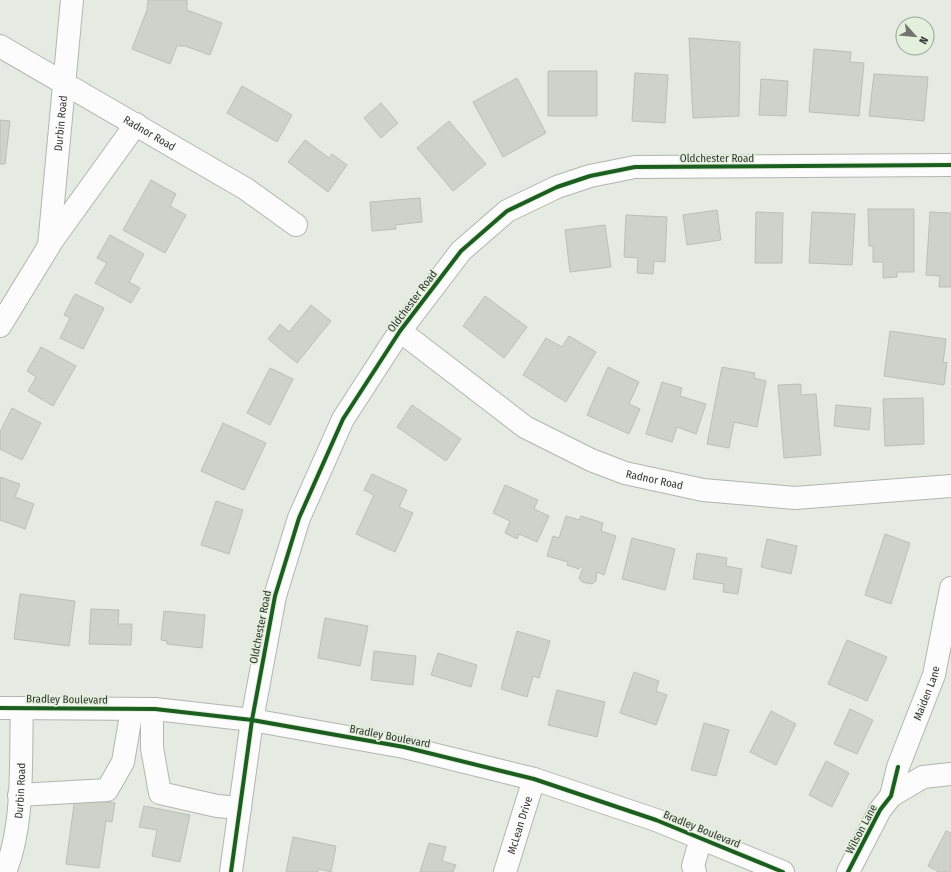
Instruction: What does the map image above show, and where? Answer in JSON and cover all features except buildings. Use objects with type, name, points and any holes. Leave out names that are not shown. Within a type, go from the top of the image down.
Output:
[{"type":"street","name":"Durbin Road","points":[[49,246],[72,0]]},
{"type":"street","name":"Radnor Road","points":[[0,46],[246,189],[296,225]]},
{"type":"street","name":"Durbin Road","points":[[0,326],[49,246],[136,124]]},
{"type":"street","name":"Oldchester Road","points":[[231,872],[252,720],[275,596],[299,518],[343,419],[400,331],[461,251],[508,211],[557,187],[590,176],[635,167],[951,165]]},
{"type":"street","name":"Radnor Road","points":[[400,331],[525,427],[591,460],[625,474],[703,490],[795,498],[951,486]]},
{"type":"street","name":"Maiden Lane","points":[[892,796],[898,767],[934,675],[951,588]]},
{"type":"street","name":"Bradley Boulevard","points":[[0,708],[142,709],[252,720],[404,747],[534,779],[656,820],[783,872]]},
{"type":"street","name":"Durbin Road","points":[[5,872],[10,861],[18,821],[22,708]]},
{"type":"street","points":[[19,795],[107,790],[123,762],[142,709]]},
{"type":"street","points":[[142,709],[152,748],[160,793],[217,806],[240,808]]},
{"type":"street","name":"Wilson Lane","points":[[848,872],[880,810],[892,796],[923,777],[951,774]]},
{"type":"street","name":"McLean Drive","points":[[505,872],[534,779]]},
{"type":"street","points":[[695,872],[693,866],[701,838]]},
{"type":"cycle path","points":[[231,872],[252,720],[275,596],[299,518],[343,419],[400,331],[461,251],[507,211],[557,187],[590,176],[635,167],[951,165]]},
{"type":"cycle path","points":[[0,708],[155,709],[252,720],[404,747],[534,779],[656,820],[783,872]]},
{"type":"cycle path","points":[[848,872],[880,810],[891,796],[898,767]]}]
